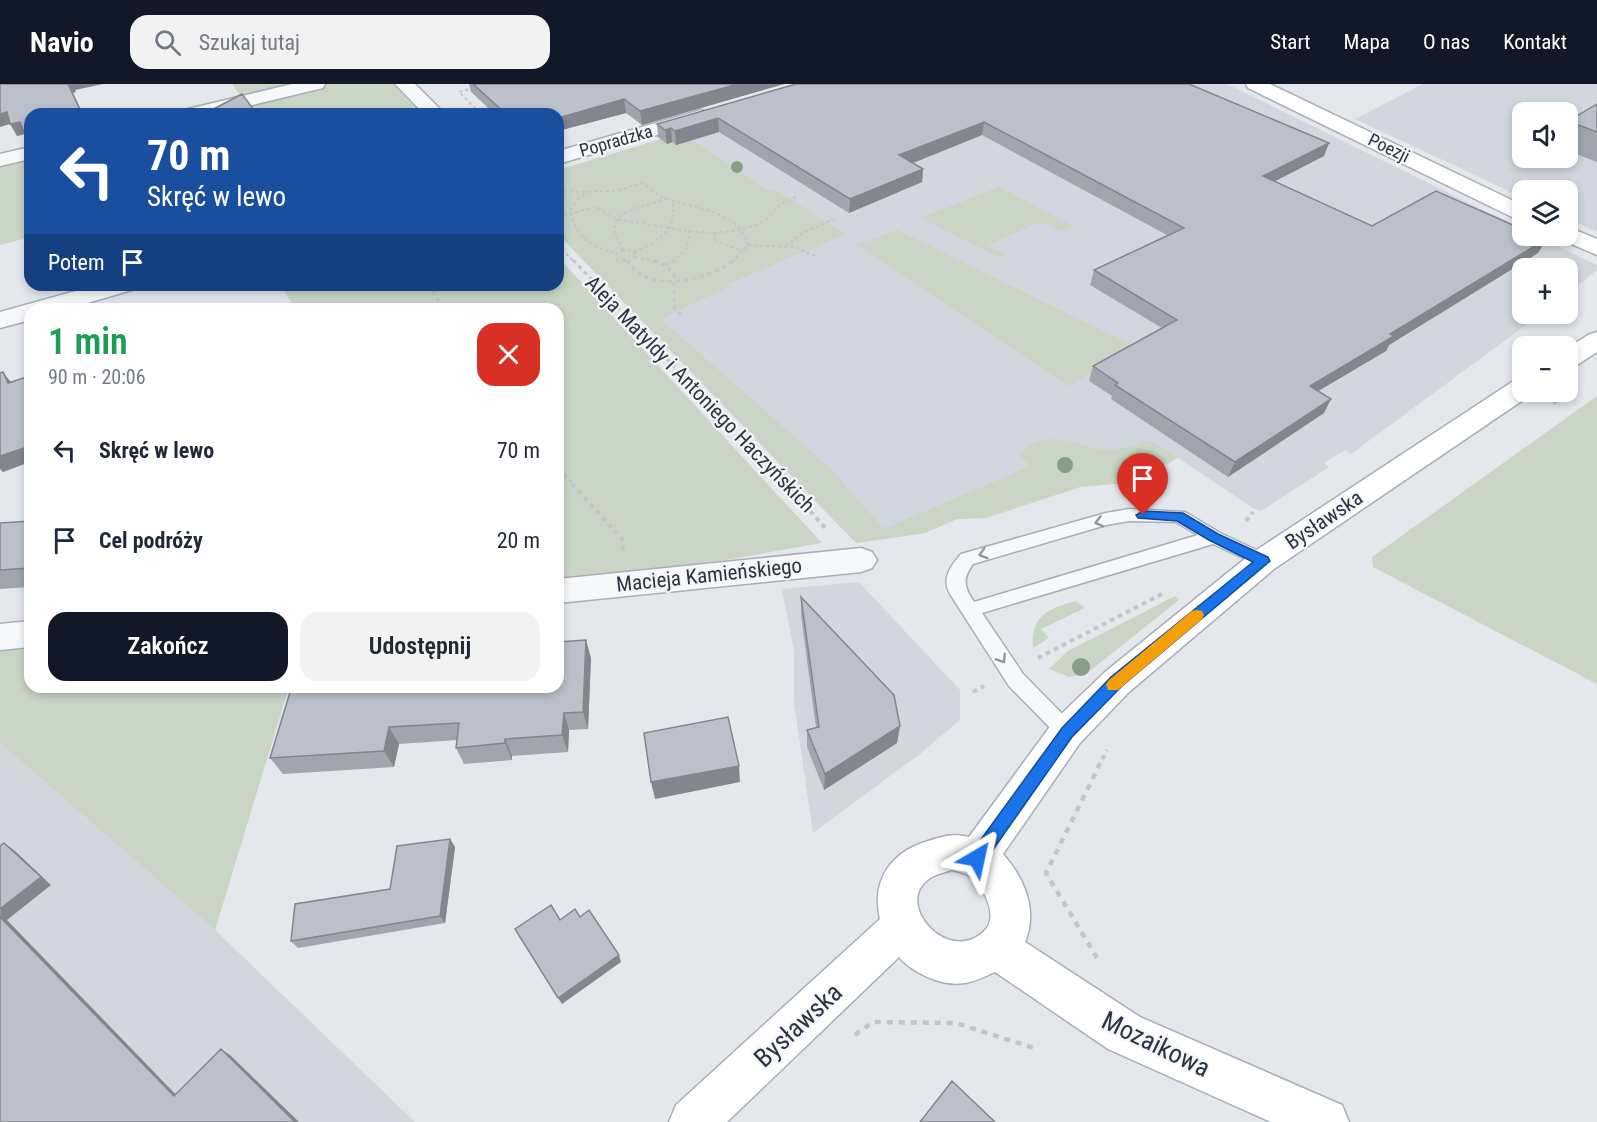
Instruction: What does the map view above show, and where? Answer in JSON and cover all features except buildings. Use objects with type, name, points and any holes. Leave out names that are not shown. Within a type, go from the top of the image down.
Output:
[{"type":"street","points":[[216,108],[316,84]]},
{"type":"street","points":[[404,84],[429,108]]},
{"type":"street","name":"Poezji","points":[[1255,84],[1512,208]]},
{"type":"street","name":"Popradzka","points":[[564,156],[715,112]]},
{"type":"street","points":[[0,160],[24,154]]},
{"type":"street","points":[[1578,239],[1597,248]]},
{"type":"street","points":[[61,303],[102,291]]},
{"type":"street","points":[[0,320],[24,314]]},
{"type":"street","points":[[1578,352],[1597,340]]},
{"type":"street","name":"Bysławska","points":[[977,858],[1067,732],[1117,682],[1263,561],[1512,395]]},
{"type":"street","name":"Macieja Kamieńskiego","points":[[564,590],[861,560]]},
{"type":"street","points":[[0,637],[24,635]]},
{"type":"street","points":[[952,852],[977,858],[1000,880],[1008,897],[1011,915],[1007,933],[997,948],[979,960],[957,963],[934,958],[914,945],[901,927],[896,909],[897,890],[904,874],[917,862],[933,854],[952,852]]},
{"type":"street","name":"Bysławska","points":[[693,1122],[901,927]]},
{"type":"street","name":"Mozaikowa","points":[[997,948],[1124,1033],[1325,1122]]},
{"type":"lane","points":[[1067,732],[1011,673],[956,589],[956,573],[966,560],[1106,519],[1129,515],[1179,516],[1263,561]]},
{"type":"lane","points":[[970,610],[1220,540]]},
{"type":"path","points":[[475,108],[459,92],[480,87]]},
{"type":"path","points":[[564,192],[619,190],[643,183],[666,198],[720,216],[743,229],[749,239],[748,245],[728,265],[692,278],[658,281],[641,279],[633,272],[627,261]]},
{"type":"path","points":[[589,191],[573,204],[570,210],[575,231],[587,242],[617,253],[623,250],[634,252],[651,244],[669,228],[675,216],[672,200]]},
{"type":"path","points":[[564,214],[571,215],[585,208],[596,206],[609,216],[618,219],[714,233],[743,229],[766,220],[781,204],[798,196]]},
{"type":"path","points":[[623,250],[618,244],[614,229],[618,219],[632,209],[666,198]]},
{"type":"path","points":[[786,246],[794,237],[813,231],[834,219]]},
{"type":"path","points":[[665,265],[687,252],[690,244],[689,231]]},
{"type":"path","points":[[714,233],[716,241],[743,251]]},
{"type":"path","points":[[748,245],[786,246],[804,249],[816,256]]},
{"type":"path","name":"Aleja Matyldy i Antoniego Haczyńskich","points":[[564,251],[824,524],[828,532]]},
{"type":"path","points":[[634,252],[635,257]]},
{"type":"path","points":[[617,253],[615,256],[618,260],[627,261],[635,257],[665,265],[671,270],[674,280],[674,307],[678,313],[683,314]]},
{"type":"path","points":[[564,475],[622,539],[626,584]]},
{"type":"path","points":[[1220,540],[1253,512]]},
{"type":"path","points":[[973,692],[1172,589]]},
{"type":"path","points":[[1064,839],[1046,873],[1097,958]]},
{"type":"path","points":[[873,1022],[956,1023],[1037,1049]]},
{"type":"shaded area","points":[[846,84],[1227,84],[1512,224],[1512,246],[1558,246],[1597,265],[1597,270],[1578,285],[1578,258],[1512,258],[1512,324],[1527,324],[1351,454],[1345,450],[1324,463],[1329,467],[1261,511],[1178,458],[1135,482],[1080,487],[986,518],[957,519],[925,533],[856,543],[564,240],[564,168]]},
{"type":"shaded area","points":[[1423,84],[1597,84],[1597,232],[1578,223],[1578,180],[1512,180],[1512,192],[1355,119]]},
{"type":"shaded area","points":[[859,582],[960,690],[960,720],[920,754],[813,833],[794,703],[794,650],[782,589]]},
{"type":"shaded area","points":[[0,743],[215,930],[415,1122],[0,1122]]},
{"type":"green space","points":[[232,84],[294,84],[241,97]]},
{"type":"green space","points":[[328,84],[393,84],[415,108],[252,108],[248,103]]},
{"type":"green space","points":[[682,133],[769,192],[776,190],[845,234],[728,284],[726,288],[661,319],[831,469],[884,529],[1030,466],[1018,453],[1040,441],[1049,439],[1070,441],[1109,450],[1134,446],[1149,440],[1178,457],[1135,482],[1080,487],[986,518],[957,519],[925,533],[856,543],[564,240],[564,168]]},
{"type":"green space","points":[[24,157],[24,239],[0,245],[0,163]]},
{"type":"green space","points":[[999,187],[1073,226],[1062,231],[1040,222],[987,245],[1005,255],[999,257],[920,218]]},
{"type":"green space","points":[[897,230],[1136,347],[1068,386],[856,245]]},
{"type":"green space","points":[[564,264],[822,543],[714,562],[564,579],[564,303],[292,303],[284,291],[564,291]]},
{"type":"green space","points":[[1597,396],[1597,684],[1373,567],[1372,557]]},
{"type":"green space","points":[[1175,596],[1179,600],[1086,674],[1069,677],[1049,669],[1068,651]]},
{"type":"green space","points":[[1076,601],[1085,608],[1041,629],[1049,638],[1033,648],[1035,628],[1043,615],[1057,607]]},
{"type":"green space","points":[[24,648],[24,693],[287,693],[215,930],[0,743],[0,650]]},
{"type":"slow traffic","points":[[1113,685],[1197,615]]},
{"type":"route","points":[[977,858],[1067,732],[1117,682],[1263,561],[1214,537],[1179,516],[1143,515]]}]
